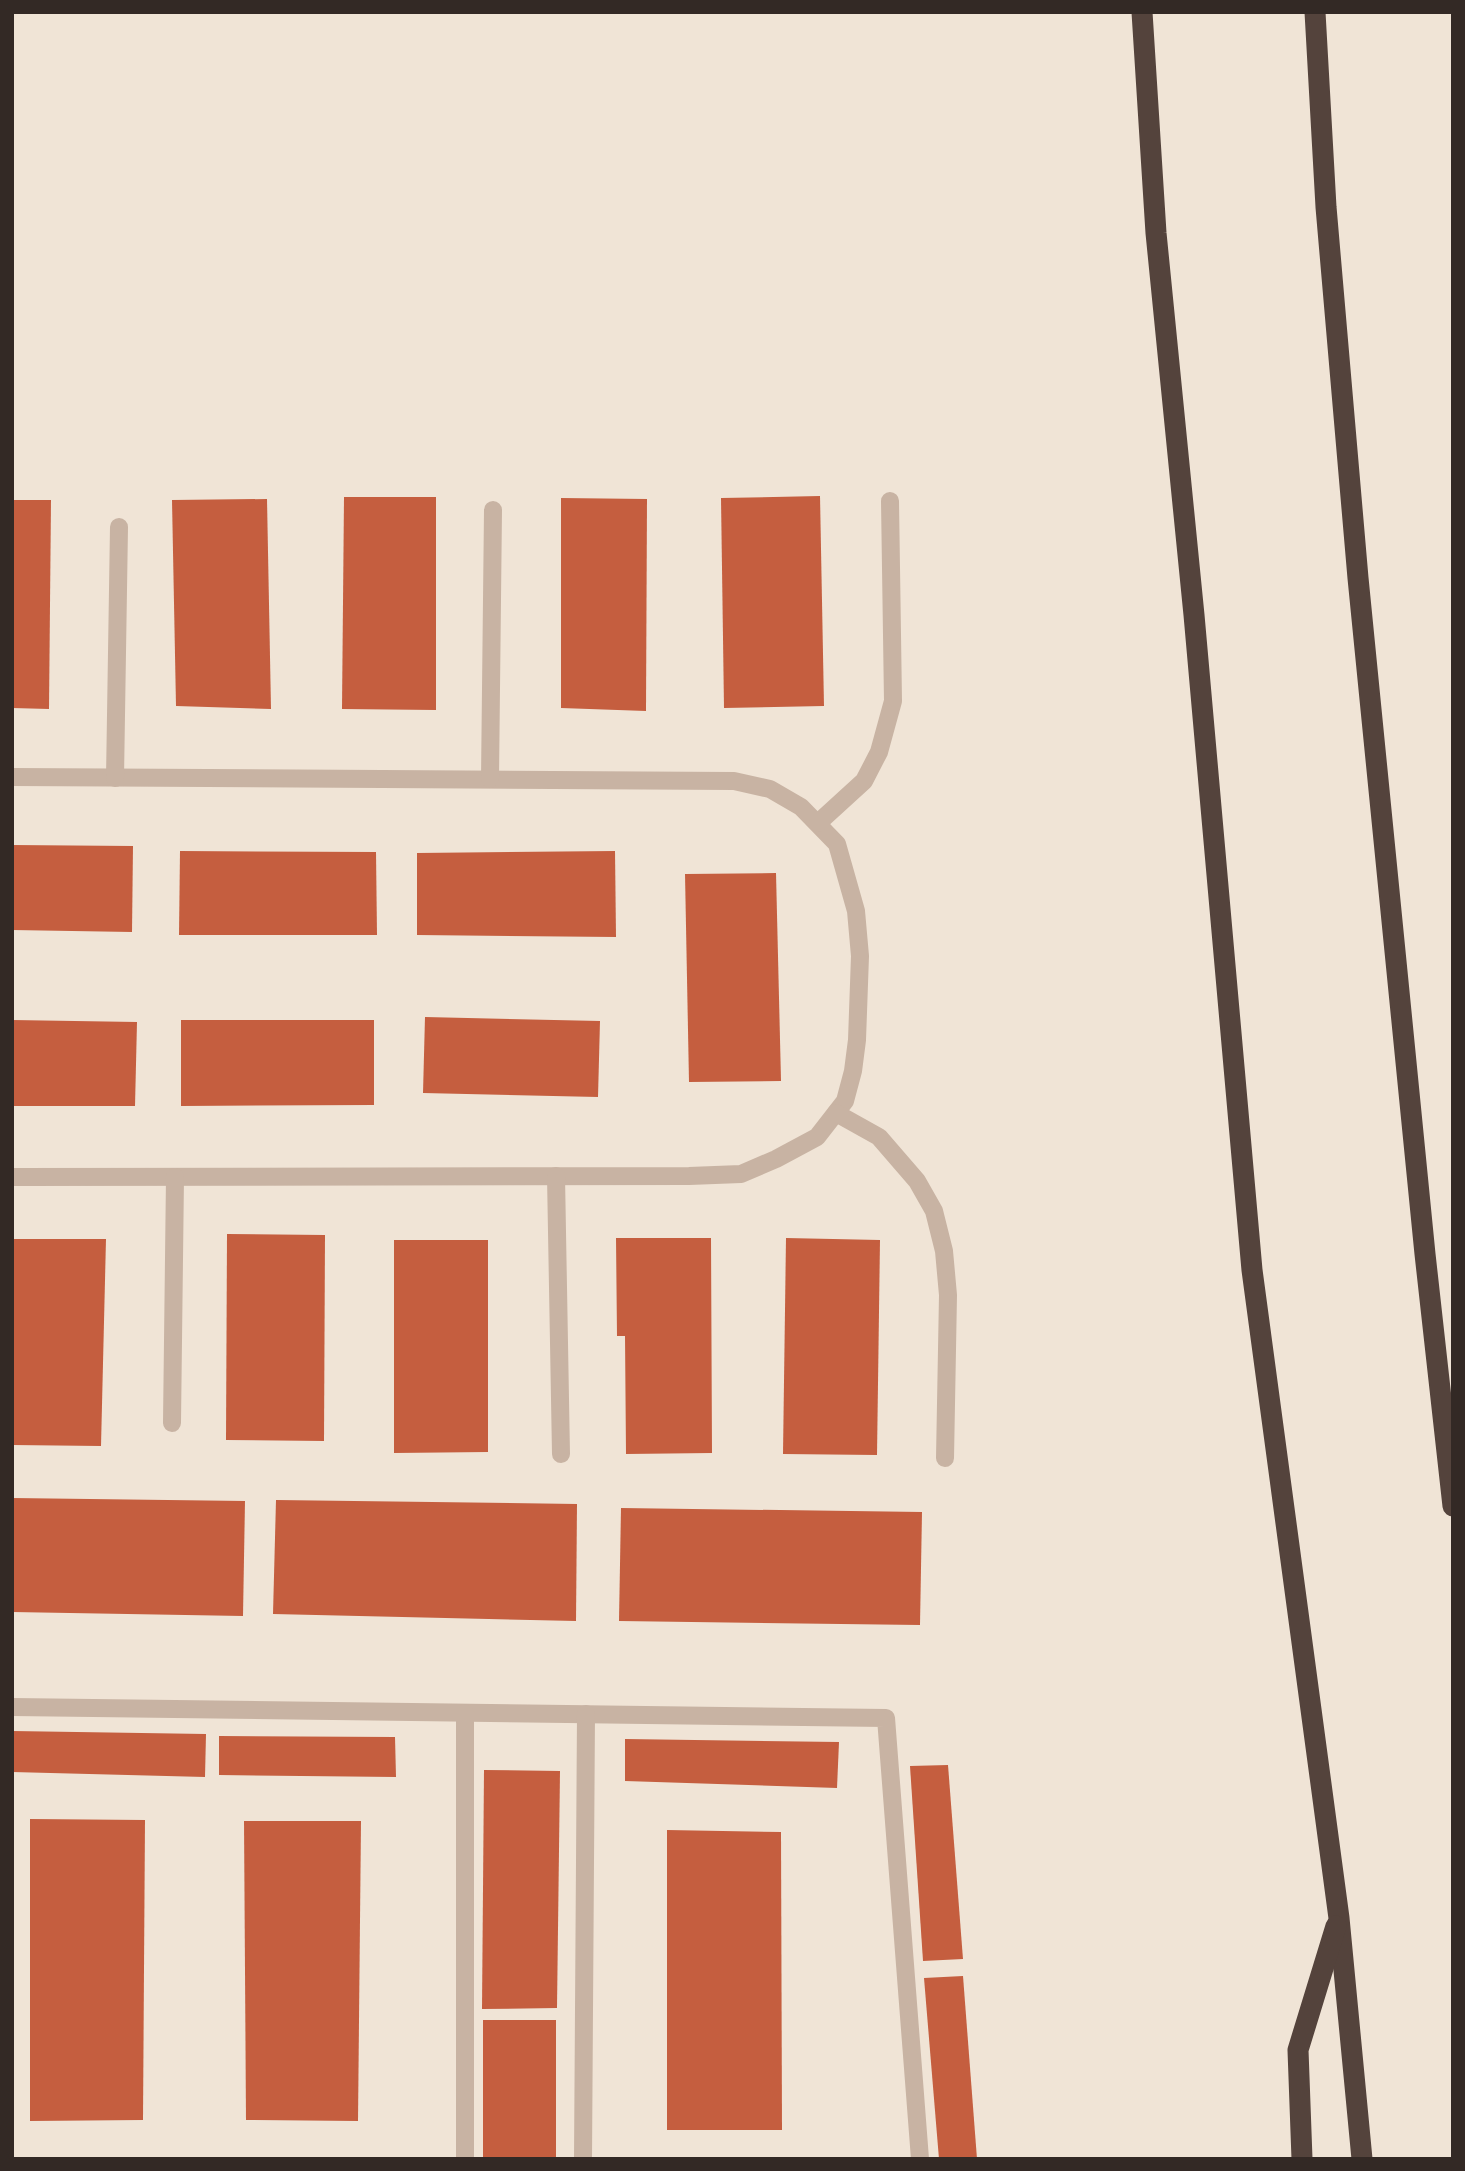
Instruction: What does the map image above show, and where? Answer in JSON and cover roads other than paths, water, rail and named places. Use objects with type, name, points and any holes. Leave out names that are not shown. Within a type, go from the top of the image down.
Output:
[{"type":"highway","points":[[1142,12],[1156,233],[1193,601],[1252,1270],[1339,1918],[1362,2159]]},
{"type":"highway","points":[[1315,12],[1326,207],[1358,578],[1425,1254],[1453,1506]]},
{"type":"highway","points":[[1302,2159],[1298,2050],[1339,1918]]},
{"type":"lane","points":[[818,824],[864,781],[879,752],[893,701],[890,501]]},
{"type":"lane","points":[[490,779],[493,510]]},
{"type":"lane","points":[[115,778],[119,527]]},
{"type":"lane","points":[[12,777],[734,781],[770,789],[801,807],[837,844],[856,911],[860,956],[858,1040],[845,1101],[817,1137],[741,1174],[12,1177]]},
{"type":"lane","points":[[836,1113],[879,1137],[917,1181],[934,1211],[944,1251],[948,1295],[945,1458]]},
{"type":"lane","points":[[556,1176],[561,1454]]},
{"type":"lane","points":[[172,1423],[176,1177]]},
{"type":"lane","points":[[12,1707],[886,1718],[920,2159]]},
{"type":"lane","points":[[465,1713],[465,2159]]},
{"type":"lane","points":[[583,2159],[586,1714]]}]
